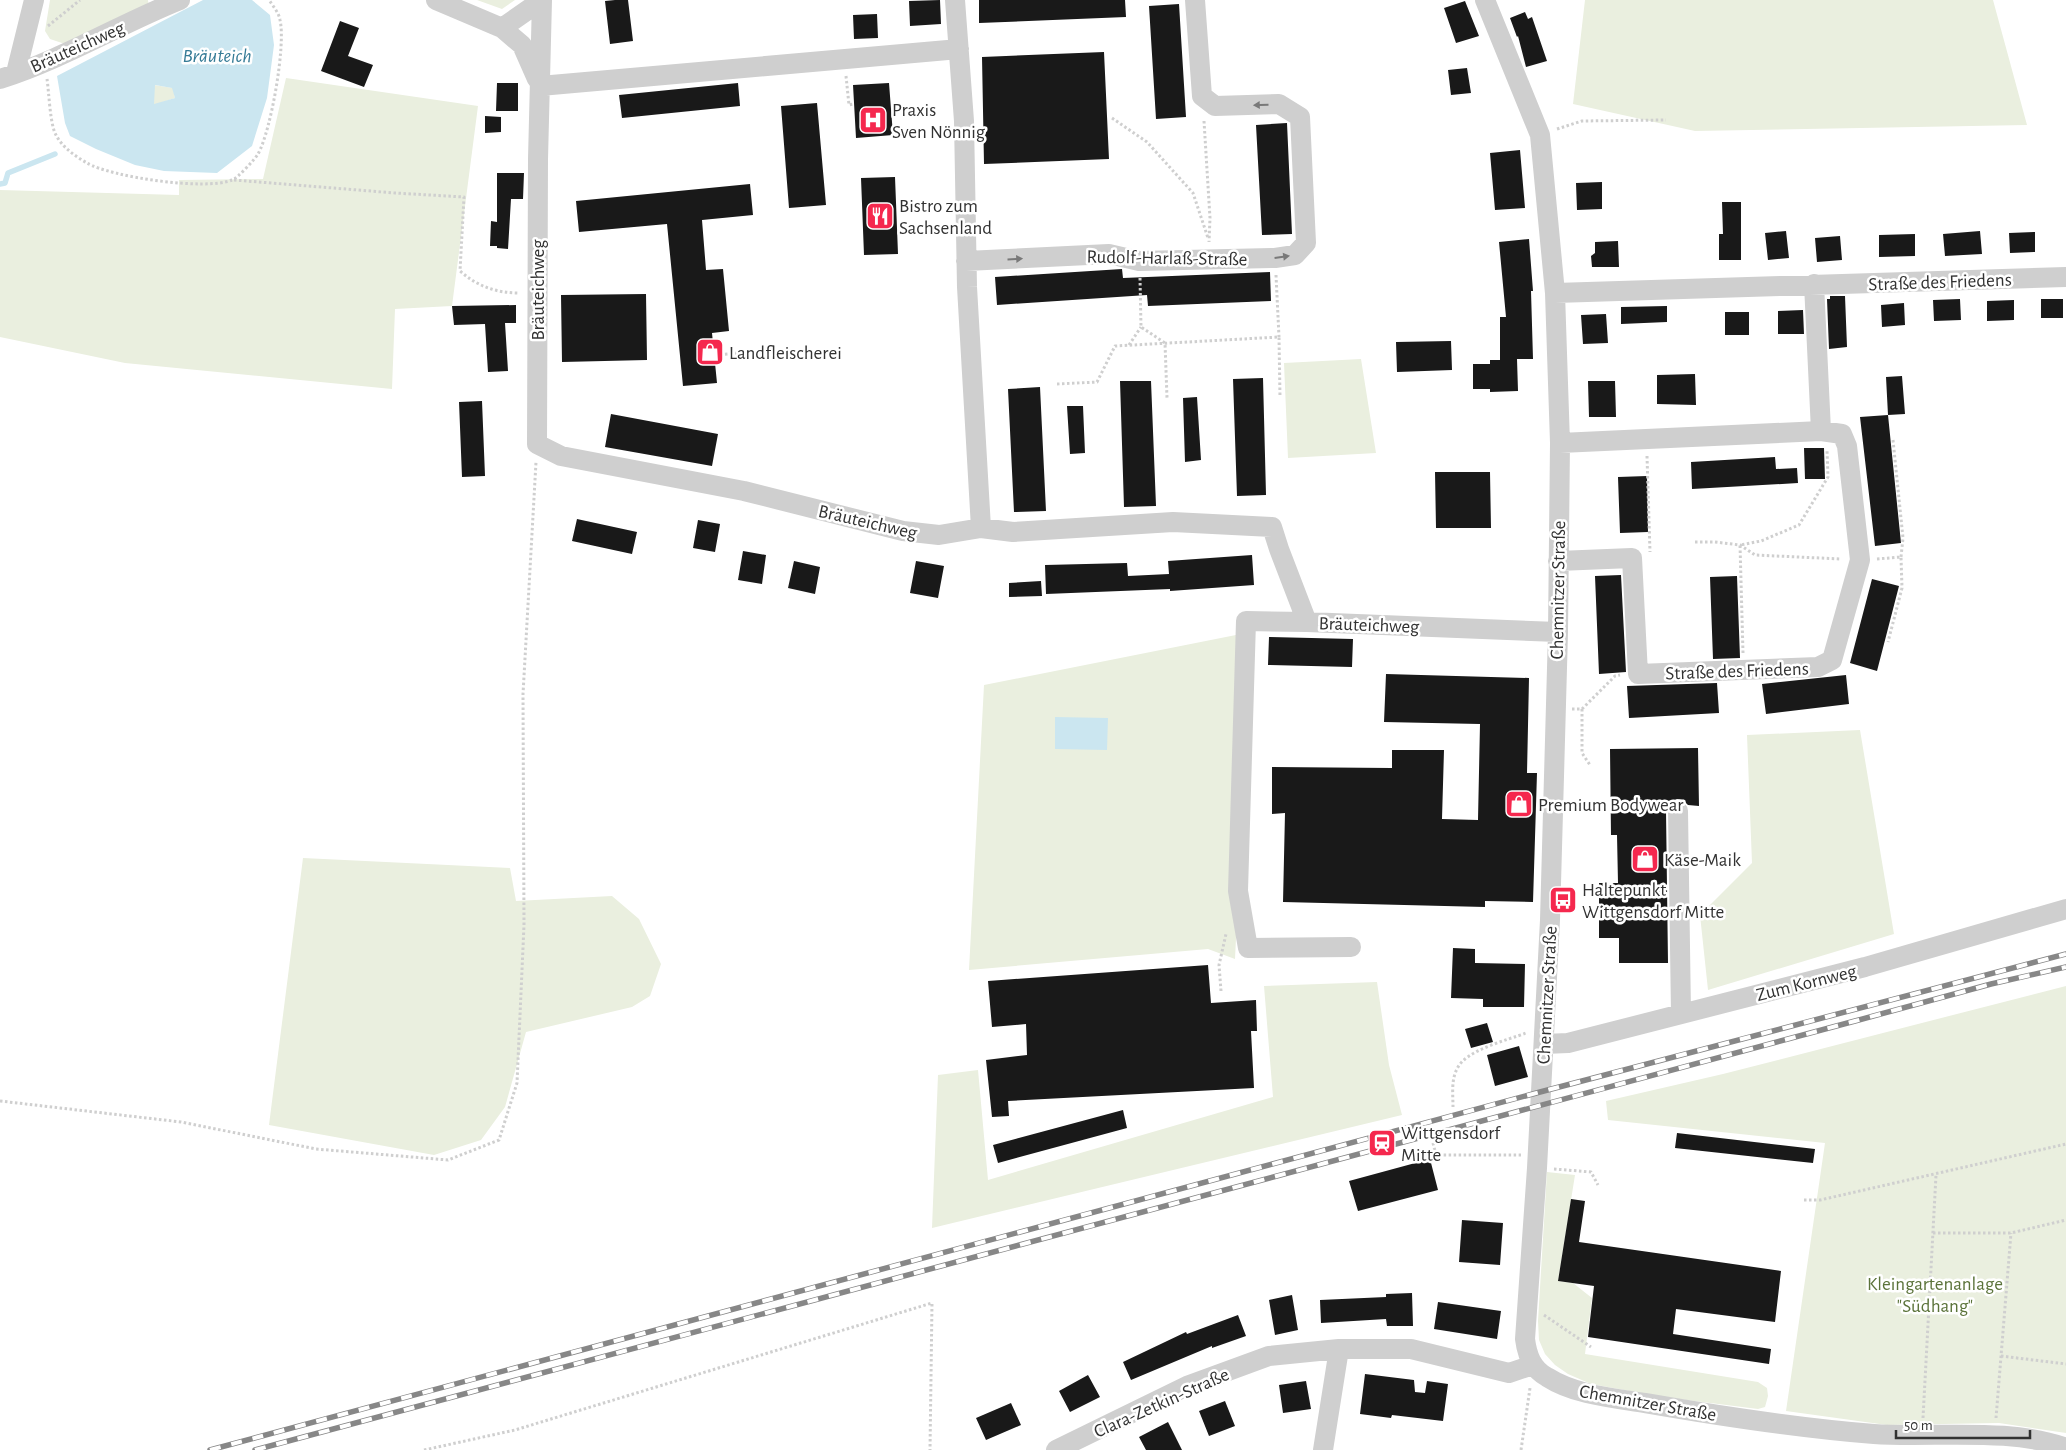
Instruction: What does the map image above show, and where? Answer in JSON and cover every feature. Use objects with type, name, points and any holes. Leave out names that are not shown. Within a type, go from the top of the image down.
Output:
[{"type":"street","name":"Bräuteichweg","points":[[8,76],[28,23],[34,0]]},
{"type":"street","name":"Bräuteichweg","points":[[8,76],[45,62],[150,12],[180,0]]},
{"type":"street","name":"Bräuteichweg","points":[[436,0],[502,28],[522,45],[540,86]]},
{"type":"street","name":"Bräuteichweg","points":[[502,28],[542,0]]},
{"type":"street","name":"Bräuteichweg","points":[[542,0],[538,159],[538,444],[561,456],[744,491],[902,531],[939,535],[981,528],[1013,532],[1173,522],[1272,527],[1278,549],[1308,622],[1558,632]]},
{"type":"street","points":[[955,0],[964,120],[966,261],[981,528]]},
{"type":"street","points":[[1195,0],[1202,96]]},
{"type":"street","name":"Chemnitzer Straße","points":[[1485,0],[1540,135],[1554,293],[1560,443],[1558,632],[1554,709],[1550,920],[1525,1339],[1527,1352],[1533,1365],[1546,1377],[1569,1387],[1682,1410],[1873,1434],[2023,1437],[2066,1448]]},
{"type":"street","points":[[540,86],[959,49]]},
{"type":"street","name":"Rudolf-Harlaß-Straße","points":[[966,261],[1109,254],[1139,261],[1275,258],[1295,255],[1306,242],[1300,117],[1279,104],[1215,106],[1202,96]]},
{"type":"street","name":"Straße des Friedens","points":[[1554,293],[2066,277]]},
{"type":"street","points":[[1560,443],[1823,431],[1814,284]]},
{"type":"street","name":"Straße des Friedens","points":[[1558,560],[1632,558],[1638,674],[1818,667],[1832,660],[1860,560],[1847,446],[1842,434],[1823,431]]},
{"type":"street","points":[[1308,622],[1246,622],[1238,891],[1248,948],[1351,947]]},
{"type":"street","points":[[1678,811],[1681,1014]]},
{"type":"street","name":"Zum Kornweg","points":[[1544,1035],[1568,1044],[1865,968],[2066,909]]},
{"type":"street","points":[[1323,1450],[1339,1349]]},
{"type":"street","name":"Clara-Zetkin-Straße","points":[[1056,1450],[1187,1386],[1269,1356],[1339,1349],[1411,1349],[1509,1373],[1533,1365]]},
{"type":"path","points":[[28,23],[48,26],[80,0]]},
{"type":"path","points":[[233,180],[258,154],[268,126],[282,47],[280,19],[270,0]]},
{"type":"path","points":[[845,60],[849,105],[854,104]]},
{"type":"path","points":[[45,62],[55,134],[66,148],[88,164],[132,177],[165,182],[208,184],[233,180],[395,194],[464,197],[460,271],[474,283],[504,293],[538,293]]},
{"type":"path","points":[[1112,118],[1148,142],[1193,193],[1209,241],[1210,218],[1202,96]]},
{"type":"path","points":[[1540,135],[1582,121],[1666,120]]},
{"type":"path","points":[[1275,258],[1280,397]]},
{"type":"path","points":[[1128,345],[1141,327],[1139,261]]},
{"type":"path","points":[[1141,327],[1165,343]]},
{"type":"path","points":[[1057,384],[1097,382],[1115,346],[1279,337]]},
{"type":"path","points":[[1165,343],[1167,398]]},
{"type":"path","points":[[715,355],[750,352]]},
{"type":"path","points":[[1695,542],[1740,545],[1761,541],[1799,525],[1828,477],[1823,431]]},
{"type":"path","points":[[1647,440],[1650,554]]},
{"type":"path","points":[[1888,642],[1902,588],[1901,557],[1903,538],[1893,440]]},
{"type":"path","points":[[0,1101],[181,1122],[316,1149],[448,1160],[499,1140],[517,1083],[524,925],[523,694],[538,444]]},
{"type":"path","points":[[1740,545],[1755,555],[1860,560],[1901,557]]},
{"type":"path","points":[[1740,545],[1743,659]]},
{"type":"path","points":[[1554,709],[1582,709],[1615,676],[1638,674]]},
{"type":"path","points":[[1582,709],[1582,753],[1590,765]]},
{"type":"path","points":[[1453,1108],[1452,1087],[1457,1068],[1465,1058],[1484,1048],[1544,1035]]},
{"type":"path","points":[[1433,1143],[1436,1154],[1537,1161],[1590,1172],[1598,1185]]},
{"type":"path","points":[[1804,1200],[1820,1200],[2066,1144]]},
{"type":"path","points":[[1923,1436],[1936,1175]]},
{"type":"path","points":[[1933,1233],[2011,1233],[2066,1220]]},
{"type":"path","points":[[1994,1436],[2011,1233]]},
{"type":"path","points":[[424,1450],[515,1430],[932,1303],[930,1450]]},
{"type":"path","points":[[1527,1310],[1540,1312],[1591,1347]]},
{"type":"path","points":[[2001,1356],[2066,1364]]},
{"type":"path","points":[[1521,1450],[1533,1365]]},
{"type":"green space","points":[[50,0],[148,0],[149,10],[65,44],[50,39],[45,31]]},
{"type":"green space","points":[[477,0],[515,0],[502,9]]},
{"type":"green space","points":[[1585,0],[1993,0],[2027,125],[1695,131],[1573,104]]},
{"type":"green space","points":[[286,78],[478,106],[452,306],[395,309],[392,389],[125,363],[0,337],[0,190],[179,195],[179,180],[263,179]]},
{"type":"green space","points":[[154,85],[173,88],[175,98],[154,105]]},
{"type":"green space","points":[[1361,359],[1376,453],[1288,458],[1284,363]]},
{"type":"green space","points":[[1251,632],[1235,959],[1208,949],[969,970],[984,685]]},
{"type":"green space","points":[[1860,730],[1894,934],[1708,990],[1700,915],[1752,863],[1747,735]]},
{"type":"green space","points":[[303,858],[510,868],[516,901],[612,896],[639,919],[661,964],[650,996],[632,1007],[526,1032],[505,1107],[481,1140],[434,1155],[269,1125]]},
{"type":"green space","points":[[1377,982],[1389,1065],[1402,1115],[932,1228],[938,1075],[978,1070],[988,1180],[1273,1097],[1264,986]]},
{"type":"green space","name":"Kleingartenanlage \"Südhang\"","points":[[2066,986],[2066,1433],[1999,1423],[1887,1425],[1786,1411],[1825,1143],[1608,1120],[1606,1101],[1723,1074]]},
{"type":"green space","points":[[1547,1172],[1575,1175],[1558,1281],[1573,1283],[1592,1298],[1585,1354],[1758,1382],[1767,1388],[1768,1396],[1765,1407],[1758,1409],[1663,1397],[1591,1384],[1568,1374],[1555,1365],[1545,1354],[1539,1340],[1538,1321]]},
{"type":"water","name":"Bräuteich","points":[[203,0],[252,0],[270,15],[274,45],[267,98],[252,146],[217,173],[164,171],[135,165],[70,136],[65,123],[57,76]],"holes":[[[155,85],[172,88],[175,98],[154,104]]]},
{"type":"water","points":[[1055,717],[1108,718],[1107,750],[1055,749]]},
{"type":"building","points":[[628,0],[633,41],[610,44],[605,1]]},
{"type":"building","points":[[940,0],[941,24],[910,26],[909,1]]},
{"type":"building","points":[[979,0],[1125,0],[1126,17],[979,23]]},
{"type":"building","points":[[1465,1],[1479,36],[1456,43],[1444,8]]},
{"type":"building","points":[[1179,4],[1186,117],[1156,119],[1149,6]]},
{"type":"building","points":[[1525,12],[1528,19],[1532,17],[1547,61],[1526,67],[1518,36],[1510,18]]},
{"type":"building","points":[[877,14],[878,38],[854,39],[853,15]]},
{"type":"building","points":[[340,21],[359,28],[348,56],[373,65],[364,87],[321,71]]},
{"type":"building","points":[[1104,52],[1109,159],[984,164],[982,57]]},
{"type":"building","points":[[1467,68],[1471,93],[1451,95],[1448,70]]},
{"type":"building","points":[[497,83],[518,83],[518,111],[496,111]]},
{"type":"building","points":[[738,83],[740,106],[622,118],[619,95]]},
{"type":"building","name":"Praxis Sven Nönnig","points":[[889,83],[893,135],[856,138],[853,85]]},
{"type":"building","points":[[817,103],[826,205],[789,208],[781,106]]},
{"type":"building","points":[[485,116],[501,117],[501,132],[485,133]]},
{"type":"building","points":[[1287,123],[1292,234],[1262,235],[1256,125]]},
{"type":"building","points":[[1520,150],[1525,208],[1495,210],[1490,153]]},
{"type":"building","points":[[497,173],[524,173],[523,199],[511,199],[508,249],[490,246],[491,221],[497,222]]},
{"type":"building","name":"Bistro zum Sachsenland","points":[[895,177],[898,254],[864,255],[861,178]]},
{"type":"building","points":[[1602,182],[1602,209],[1577,210],[1576,183]]},
{"type":"building","points":[[750,184],[753,215],[702,220],[706,270],[723,269],[729,331],[712,333],[717,383],[683,386],[667,224],[579,232],[576,201]]},
{"type":"building","points":[[1722,202],[1741,202],[1741,260],[1719,260],[1719,234],[1723,234]]},
{"type":"building","points":[[1786,231],[1789,258],[1768,260],[1765,233]]},
{"type":"building","points":[[1980,231],[1982,254],[1945,256],[1943,234]]},
{"type":"building","points":[[2035,232],[2035,252],[2010,253],[2009,233]]},
{"type":"building","points":[[1915,234],[1915,256],[1879,257],[1879,235]]},
{"type":"building","points":[[1840,236],[1842,260],[1817,262],[1815,238]]},
{"type":"building","points":[[1529,239],[1533,291],[1531,291],[1533,359],[1517,359],[1518,391],[1490,392],[1490,389],[1473,389],[1473,364],[1490,364],[1490,360],[1500,360],[1500,317],[1506,317],[1499,242]]},
{"type":"building","points":[[1618,241],[1619,267],[1592,267],[1591,256],[1595,253],[1595,242]]},
{"type":"building","points":[[1122,269],[1123,278],[1270,272],[1271,301],[1148,306],[1147,295],[997,305],[995,277]]},
{"type":"building","points":[[646,294],[647,360],[562,362],[561,295]]},
{"type":"building","points":[[1830,296],[1845,296],[1847,347],[1829,349],[1827,299],[1830,299]]},
{"type":"building","points":[[1960,299],[1961,320],[1934,321],[1933,300]]},
{"type":"building","points":[[2041,299],[2063,299],[2063,318],[2041,318]]},
{"type":"building","points":[[2014,300],[2014,320],[1987,321],[1987,301]]},
{"type":"building","points":[[1904,303],[1905,325],[1882,327],[1881,305]]},
{"type":"building","points":[[516,305],[516,323],[505,323],[508,371],[488,372],[485,324],[454,325],[452,306]]},
{"type":"building","points":[[1667,306],[1667,322],[1621,324],[1621,307]]},
{"type":"building","points":[[1803,310],[1804,334],[1778,334],[1778,311]]},
{"type":"building","points":[[1725,312],[1749,312],[1749,335],[1725,335]]},
{"type":"building","points":[[1606,314],[1608,343],[1583,344],[1581,315]]},
{"type":"building","points":[[1451,341],[1452,370],[1397,372],[1396,342]]},
{"type":"building","points":[[1695,374],[1696,405],[1657,404],[1657,375]]},
{"type":"building","points":[[1902,376],[1905,414],[1888,415],[1886,377]]},
{"type":"building","points":[[1263,378],[1266,495],[1237,496],[1233,379]]},
{"type":"building","points":[[1120,381],[1151,381],[1156,506],[1124,507]]},
{"type":"building","points":[[1588,381],[1615,381],[1616,417],[1589,417]]},
{"type":"building","points":[[1040,387],[1046,511],[1014,512],[1008,389]]},
{"type":"building","points":[[1197,397],[1201,460],[1185,462],[1183,398]]},
{"type":"building","points":[[482,401],[485,476],[462,477],[459,402]]},
{"type":"building","points":[[1067,406],[1083,406],[1085,453],[1070,454]]},
{"type":"building","points":[[611,414],[718,434],[712,466],[605,447]]},
{"type":"building","points":[[1888,415],[1901,543],[1875,546],[1860,417]]},
{"type":"building","points":[[1804,448],[1824,448],[1825,479],[1805,479]]},
{"type":"building","points":[[1775,457],[1776,469],[1797,468],[1798,483],[1692,489],[1691,462]]},
{"type":"building","points":[[1435,472],[1490,472],[1491,528],[1436,528]]},
{"type":"building","points":[[1647,476],[1648,532],[1620,533],[1618,477]]},
{"type":"building","points":[[577,519],[637,532],[632,554],[572,541]]},
{"type":"building","points":[[698,520],[720,524],[715,552],[693,548]]},
{"type":"building","points":[[743,551],[766,555],[762,584],[738,580]]},
{"type":"building","points":[[1252,555],[1254,585],[1170,591],[1170,589],[1046,594],[1045,565],[1127,563],[1128,576],[1169,574],[1168,561]]},
{"type":"building","points":[[794,561],[820,567],[815,594],[788,588]]},
{"type":"building","points":[[916,561],[944,566],[938,598],[910,593]]},
{"type":"building","points":[[1621,575],[1626,672],[1599,674],[1595,576]]},
{"type":"building","points":[[1737,576],[1740,658],[1713,659],[1710,577]]},
{"type":"building","points":[[1872,579],[1899,586],[1877,671],[1850,663]]},
{"type":"building","points":[[1041,581],[1042,596],[1009,597],[1009,583]]},
{"type":"building","points":[[1269,637],[1353,639],[1352,667],[1268,665]]},
{"type":"building","points":[[1386,674],[1529,678],[1527,773],[1537,773],[1533,902],[1485,901],[1485,907],[1283,902],[1285,813],[1272,814],[1272,767],[1392,768],[1392,750],[1444,750],[1442,819],[1478,820],[1480,724],[1384,722]]},
{"type":"building","points":[[1846,675],[1849,704],[1766,714],[1762,684]]},
{"type":"building","points":[[1717,683],[1719,713],[1629,718],[1627,686]]},
{"type":"building","name":"Käse-Maik","points":[[1698,748],[1699,806],[1688,805],[1683,800],[1677,799],[1672,801],[1666,811],[1668,963],[1619,963],[1619,938],[1599,938],[1599,883],[1618,883],[1617,835],[1611,835],[1610,749]]},
{"type":"building","points":[[1453,948],[1475,949],[1475,963],[1525,964],[1524,1007],[1483,1007],[1483,999],[1451,998]]},
{"type":"building","points":[[1208,965],[1211,1003],[1256,1000],[1257,1031],[1251,1031],[1254,1088],[1008,1101],[1009,1116],[992,1117],[986,1060],[1027,1055],[1026,1024],[992,1027],[988,981]]},
{"type":"building","points":[[1487,1023],[1493,1042],[1471,1048],[1465,1029]]},
{"type":"building","points":[[1519,1046],[1528,1077],[1495,1086],[1487,1055]]},
{"type":"building","points":[[1123,1110],[1127,1128],[998,1163],[993,1145]]},
{"type":"building","points":[[1677,1133],[1815,1149],[1813,1163],[1675,1148]]},
{"type":"building","points":[[1430,1159],[1438,1190],[1358,1211],[1349,1181]]},
{"type":"building","points":[[1571,1199],[1585,1201],[1579,1242],[1781,1271],[1775,1322],[1676,1309],[1673,1334],[1771,1349],[1769,1364],[1588,1337],[1594,1286],[1558,1281]]},
{"type":"building","points":[[1462,1220],[1503,1223],[1500,1265],[1459,1262]]},
{"type":"building","points":[[1412,1293],[1413,1326],[1387,1326],[1386,1319],[1321,1323],[1320,1300],[1386,1297],[1386,1294]]},
{"type":"building","points":[[1292,1295],[1298,1330],[1275,1335],[1269,1300]]},
{"type":"building","points":[[1438,1302],[1501,1311],[1497,1339],[1434,1329]]},
{"type":"building","points":[[1238,1315],[1246,1336],[1212,1348],[1212,1346],[1131,1380],[1123,1362],[1186,1332],[1187,1334]]},
{"type":"building","points":[[1365,1374],[1414,1380],[1415,1392],[1425,1393],[1427,1381],[1448,1384],[1443,1421],[1392,1415],[1391,1418],[1360,1414]]},
{"type":"building","points":[[1088,1375],[1100,1397],[1070,1412],[1059,1391]]},
{"type":"building","points":[[1306,1381],[1311,1409],[1283,1413],[1279,1385]]},
{"type":"building","points":[[1225,1401],[1235,1426],[1209,1436],[1199,1411]]},
{"type":"building","points":[[1011,1403],[1021,1425],[986,1440],[976,1418]]},
{"type":"building","points":[[1168,1422],[1182,1450],[1146,1450],[1139,1437]]},
{"type":"waterway","points":[[0,184],[5,183],[8,173],[55,154]]},
{"type":"railway","points":[[210,1450],[1540,1092],[2066,954]]},
{"type":"railway","points":[[255,1450],[1991,984],[2066,967]]},
{"type":"place","name":"Praxis Sven Nönnig","points":[[873,120]]},
{"type":"place","name":"Bistro zum Sachsenland","points":[[880,216]]},
{"type":"place","name":"Landfleischerei","points":[[710,352]]},
{"type":"place","name":"Premium Bodywear","points":[[1519,804]]},
{"type":"place","name":"Käse-Maik","points":[[1645,859]]},
{"type":"place","name":"Haltepunkt Wittgensdorf Mitte","points":[[1563,900]]},
{"type":"place","name":"Wittgensdorf Mitte","points":[[1382,1143]]}]
